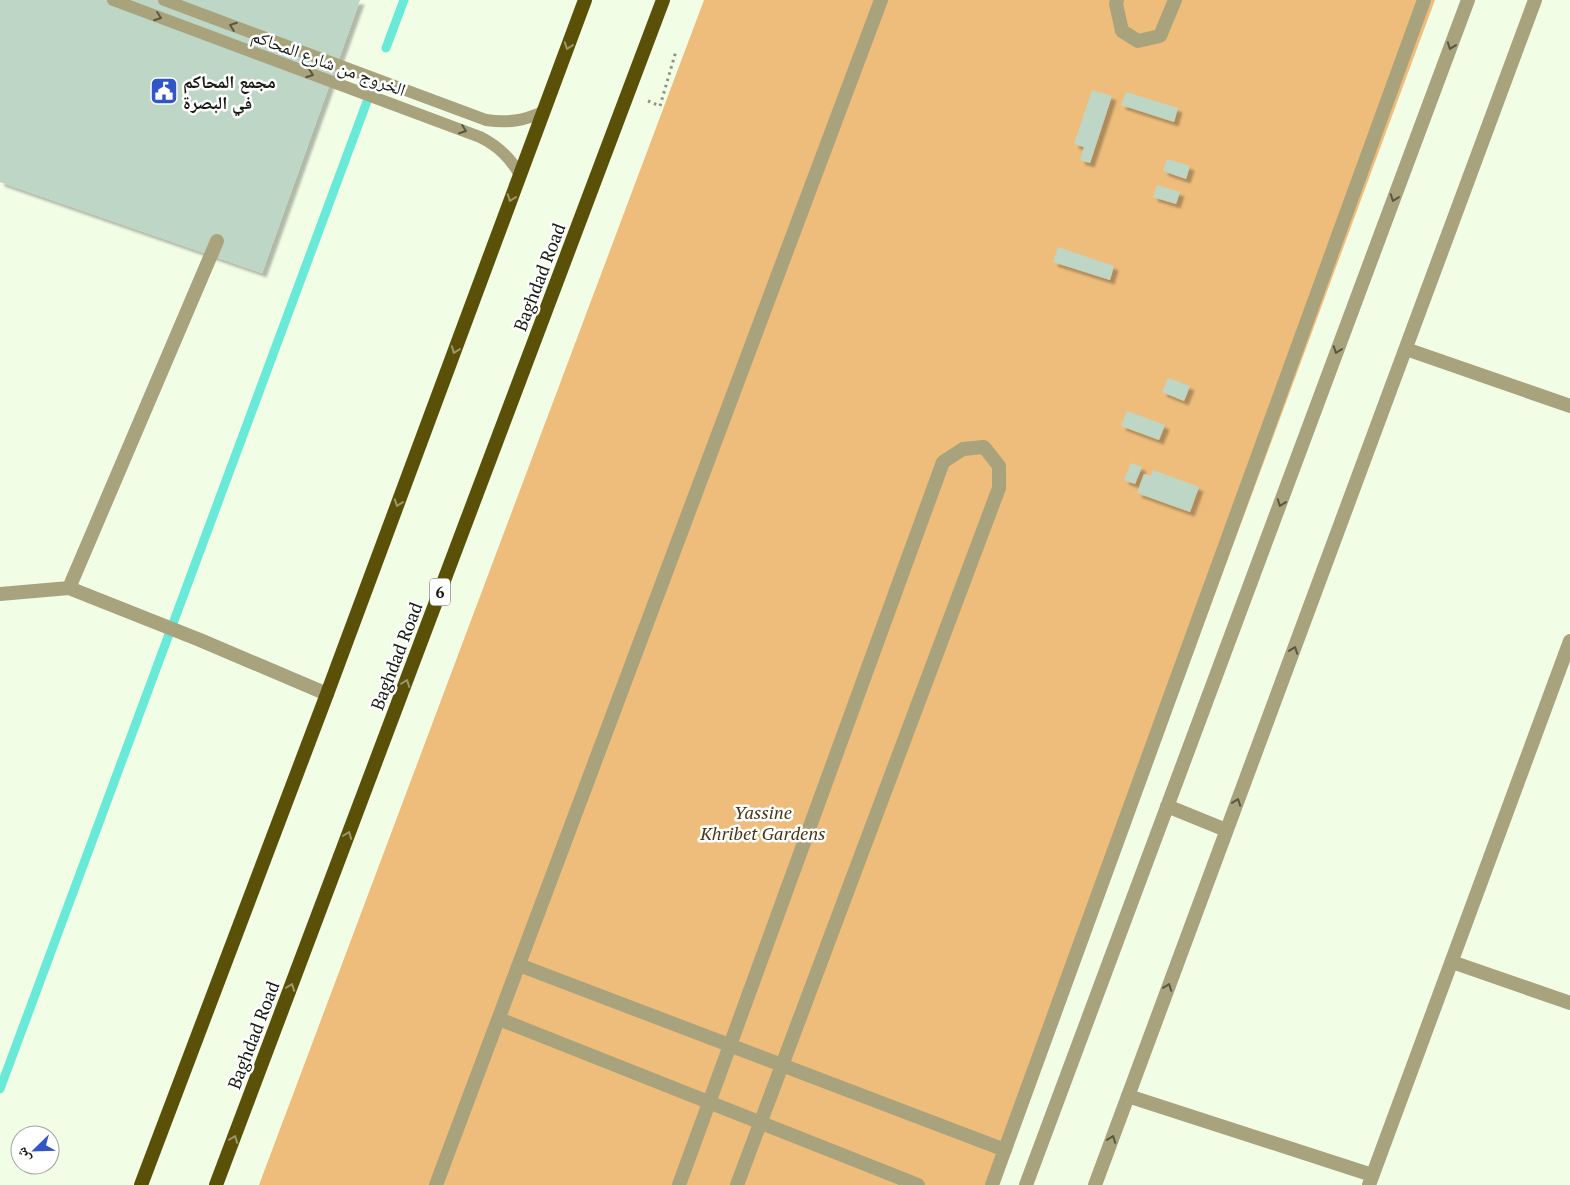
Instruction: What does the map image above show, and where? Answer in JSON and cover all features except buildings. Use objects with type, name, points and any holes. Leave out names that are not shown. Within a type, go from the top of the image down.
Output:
[{"type":"highway","points":[[141,1185],[327,694],[585,0]]},
{"type":"highway","name":"Baghdad Road","points":[[216,1185],[663,0]]},
{"type":"street","points":[[436,1185],[881,0]]},
{"type":"street","points":[[1117,0],[1116,4],[1122,31],[1138,41],[1160,36],[1175,0]]},
{"type":"street","points":[[992,1185],[1424,0]]},
{"type":"street","points":[[1026,1185],[1468,0]]},
{"type":"street","points":[[1094,1185],[1536,0]]},
{"type":"street","points":[[69,588],[217,241]]},
{"type":"street","points":[[1406,349],[1570,406]]},
{"type":"street","points":[[679,1185],[943,462],[963,449],[984,447],[999,466],[999,488],[737,1185]]},
{"type":"street","points":[[0,594],[69,588],[200,640],[327,694]]},
{"type":"street","points":[[1128,1096],[1370,1180],[1570,642]]},
{"type":"street","points":[[1167,806],[1226,830]]},
{"type":"street","points":[[1452,962],[1570,1003]]},
{"type":"street","points":[[519,966],[1005,1150]]},
{"type":"street","points":[[498,1019],[918,1185]]},
{"type":"lane","name":"الخروج من شارع المحاكم","points":[[112,0],[480,137],[504,153],[520,175]]},
{"type":"lane","points":[[164,0],[486,120],[515,122],[543,112]]},
{"type":"path","points":[[660,106],[676,51]]},
{"type":"green space","name":"Yassine Khribet Gardens","points":[[704,0],[1435,0],[996,1185],[259,1185]]},
{"type":"waterway","points":[[386,48],[404,0]]},
{"type":"waterway","points":[[0,1089],[369,96]]},
{"type":"place","name":"مجمع المحاكم في البصرة","points":[[164,91]]}]
